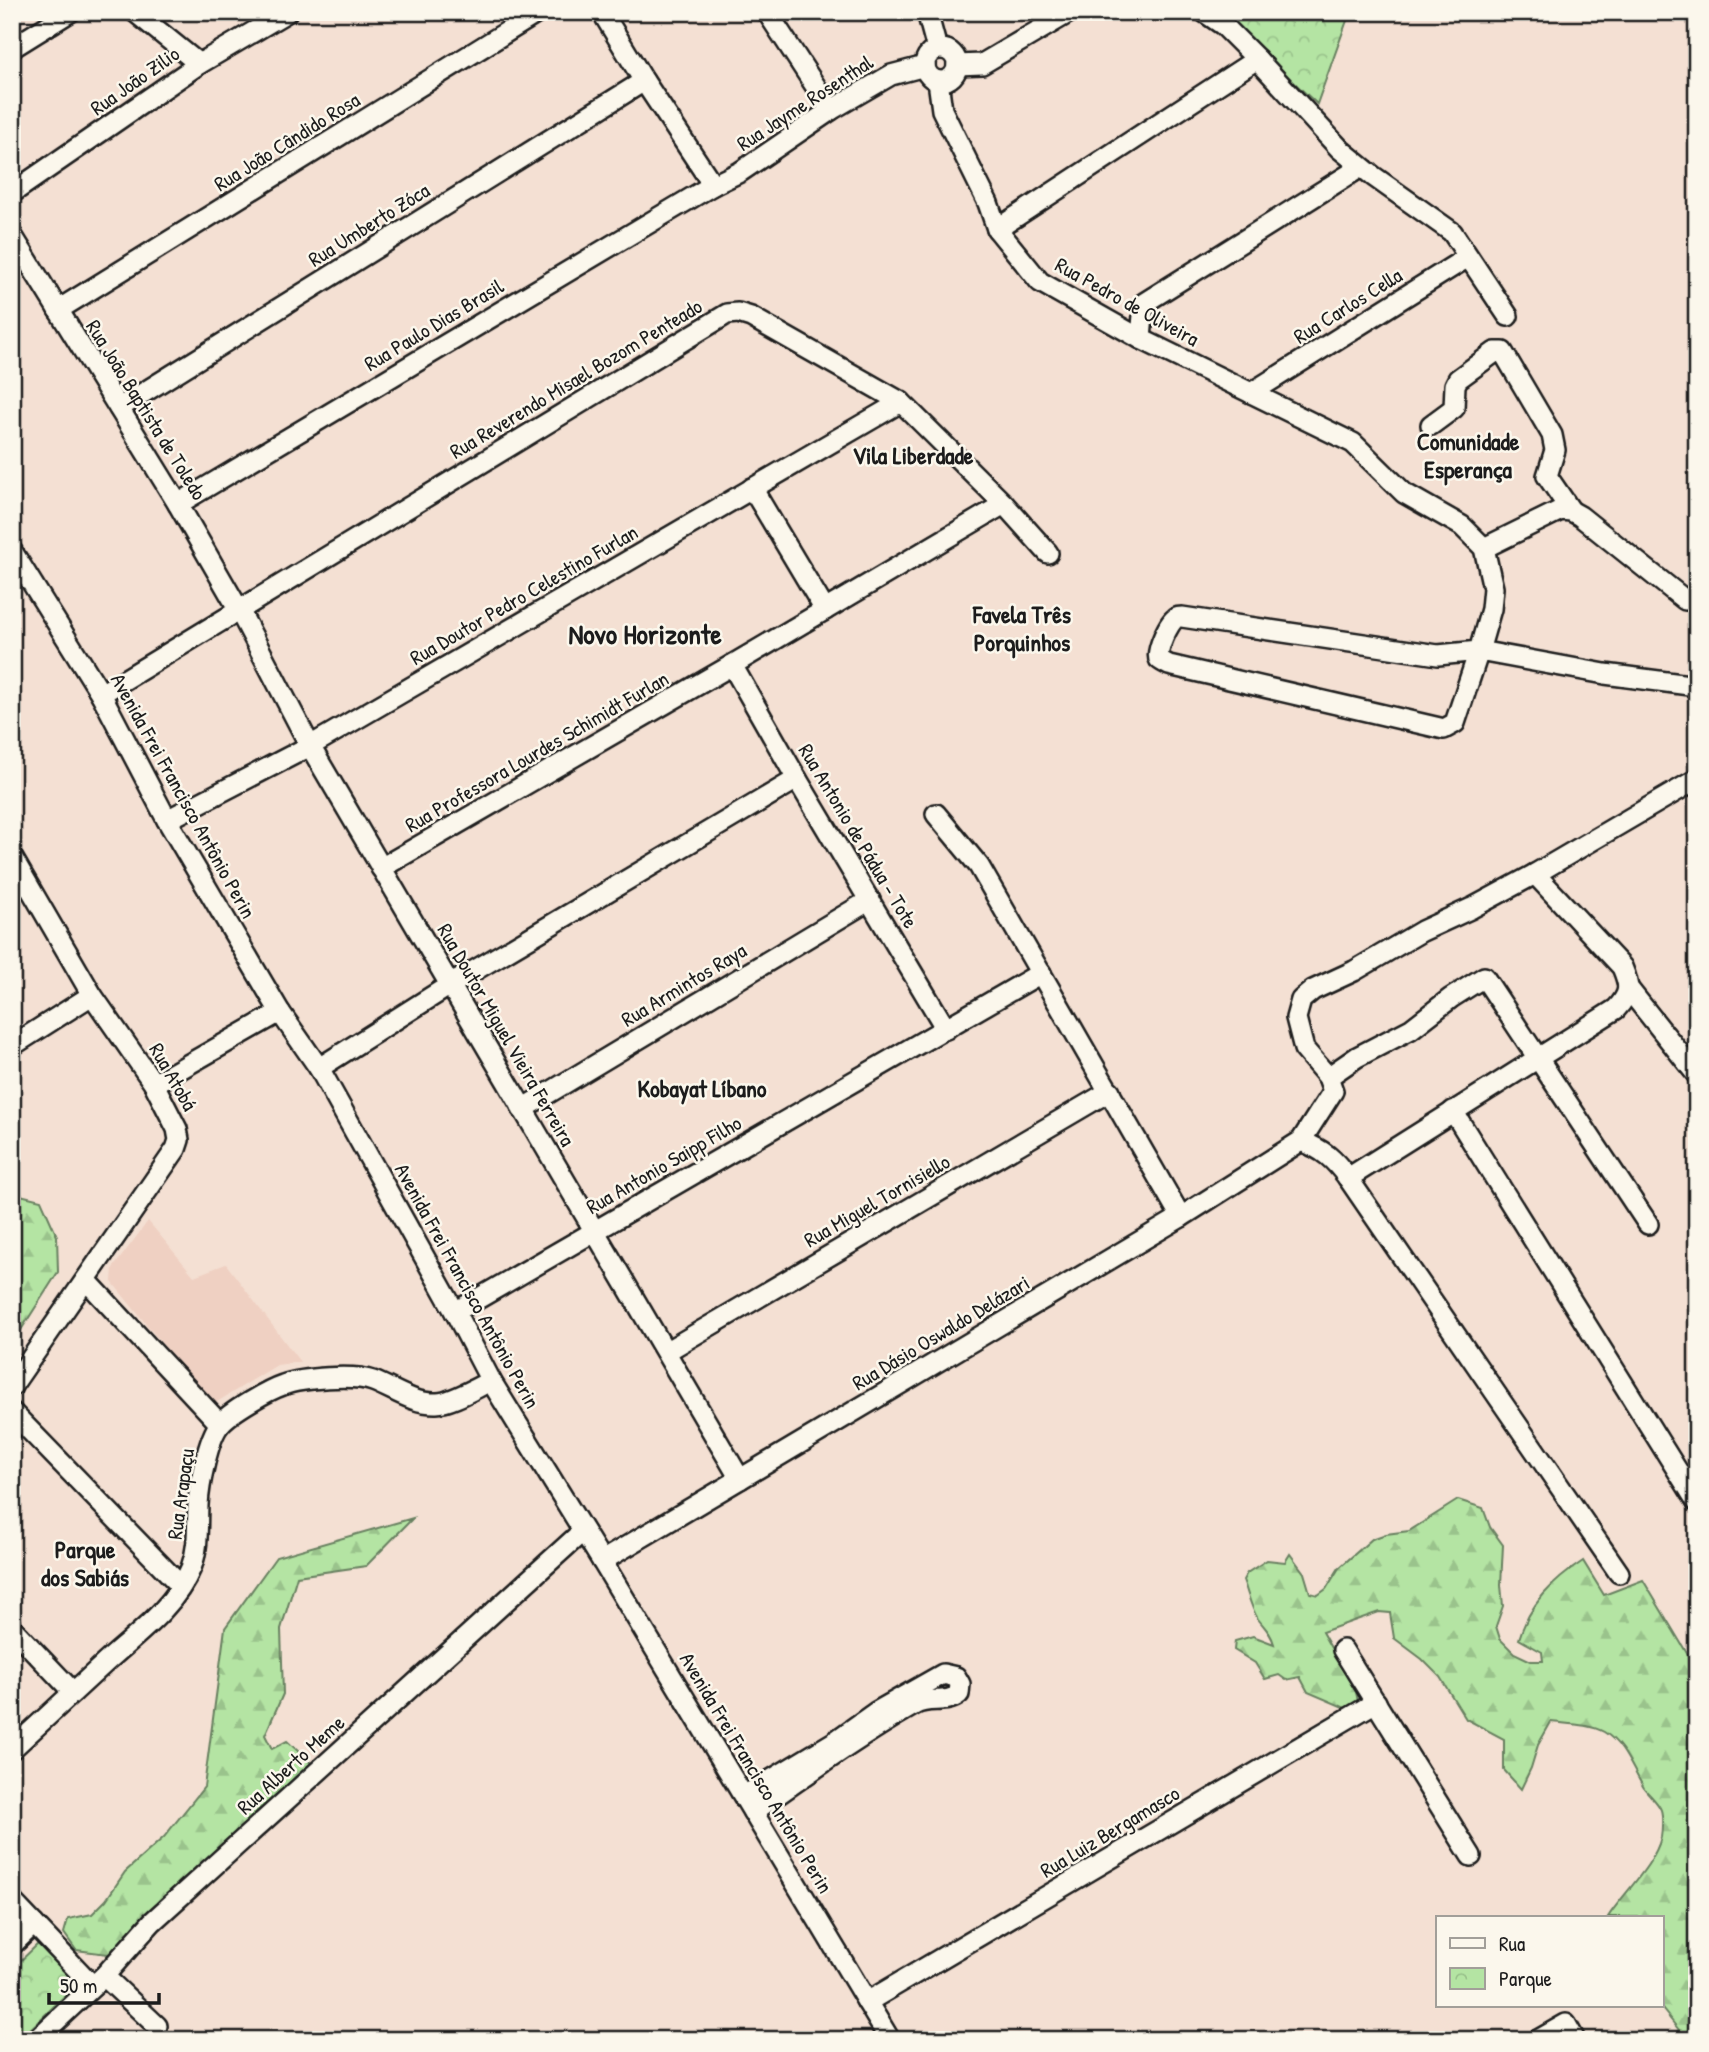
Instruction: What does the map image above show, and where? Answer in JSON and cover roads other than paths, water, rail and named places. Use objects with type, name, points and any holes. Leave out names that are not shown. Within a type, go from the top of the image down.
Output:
[{"type":"street","points":[[12,48],[70,12]]},
{"type":"street","points":[[135,12],[199,64]]},
{"type":"street","name":"Rua João Zilio","points":[[12,192],[199,64],[287,12]]},
{"type":"street","name":"Rua João Cândido Rosa","points":[[58,310],[539,12]]},
{"type":"street","points":[[602,12],[643,81],[713,185]]},
{"type":"street","points":[[767,12],[831,110]]},
{"type":"street","points":[[927,12],[937,49]]},
{"type":"street","points":[[957,65],[982,64],[1070,12]]},
{"type":"street","points":[[1205,12],[1223,25],[1257,59],[1340,149],[1452,232],[1508,316]]},
{"type":"street","points":[[937,49],[953,54],[957,65],[954,76],[944,81],[929,76],[925,66],[928,55],[937,49]]},
{"type":"street","points":[[997,229],[1257,59]]},
{"type":"street","name":"Rua Jayme Rosenthal","points":[[713,185],[740,172],[831,110],[891,75],[925,66]]},
{"type":"street","name":"Rua Umberto Zóca","points":[[118,408],[643,81]]},
{"type":"street","name":"Rua Pedro de Oliveira","points":[[938,81],[942,110],[988,203],[997,229],[1040,282],[1141,339],[1353,443],[1404,493],[1462,526],[1484,548]]},
{"type":"street","points":[[1141,339],[1144,303],[1361,167]]},
{"type":"street","name":"Rua Paulo Dias Brasil","points":[[178,504],[713,185]]},
{"type":"street","name":"Rua João Baptista de Toledo","points":[[12,235],[178,504],[239,610]]},
{"type":"street","name":"Rua Carlos Cella","points":[[1251,393],[1468,257]]},
{"type":"street","name":"Rua Reverendo Misael Bozom Penteado","points":[[101,694],[727,314],[738,313],[751,317],[901,402],[1004,504],[1048,553]]},
{"type":"street","points":[[1431,425],[1454,408],[1455,385],[1458,379],[1495,352],[1503,352],[1552,435],[1555,450],[1547,476],[1571,511]]},
{"type":"street","name":"Rua Doutor Pedro Celestino Furlan","points":[[167,820],[310,746],[901,402]]},
{"type":"street","points":[[752,488],[825,610]]},
{"type":"street","name":"Rua Professora Lourdes Schimidt Furlan","points":[[381,868],[1004,504]]},
{"type":"street","points":[[1685,600],[1571,511],[1561,510],[1484,548],[1493,588],[1490,609],[1479,651],[1455,723],[1444,729],[1169,665],[1158,656],[1158,649],[1172,622],[1182,617],[1437,655],[1479,651],[1617,676],[1688,687],[1697,686]]},
{"type":"street","name":"Avenida Frei Francisco Antônio Perin","points":[[12,551],[101,694],[167,820],[280,1012],[319,1068],[456,1312],[491,1381],[890,2040]]},
{"type":"street","name":"Rua Doutor Miguel Vieira Ferreira","points":[[239,610],[310,746],[667,1350],[740,1479]]},
{"type":"street","name":"Rua Antonio de Pádua - Tote","points":[[732,665],[946,1029]]},
{"type":"street","points":[[319,1068],[450,985],[797,779]]},
{"type":"street","points":[[1619,1573],[1348,1178],[1334,1159],[1315,1146],[1301,1141],[1333,1091],[1328,1077],[1304,1049],[1296,1018],[1301,1000],[1313,990],[1354,971],[1422,931],[1535,874],[1697,779]]},
{"type":"street","points":[[936,814],[979,866],[1181,1217]]},
{"type":"street","name":"Rua Atobá","points":[[12,1386],[176,1149],[179,1140],[177,1129],[154,1084],[92,995],[15,870]]},
{"type":"street","points":[[1348,1178],[1616,1009],[1627,998],[1628,983],[1622,967],[1535,874]]},
{"type":"street","name":"Rua Armintos Raya","points":[[523,1109],[870,900]]},
{"type":"street","name":"Rua Antonio Saipp Filho","points":[[456,1312],[1041,973]]},
{"type":"street","points":[[1328,1077],[1357,1057],[1411,1029],[1484,977],[1648,1224]]},
{"type":"street","points":[[1628,988],[1697,1075]]},
{"type":"street","points":[[12,1046],[92,995]]},
{"type":"street","points":[[154,1084],[280,1012]]},
{"type":"street","name":"Rua Miguel Tornisiello","points":[[667,1350],[1110,1091]]},
{"type":"street","points":[[1453,1111],[1697,1502]]},
{"type":"street","name":"Rua Dásio Oswaldo Delázari","points":[[602,1561],[1181,1217],[1301,1141]]},
{"type":"street","points":[[86,1280],[220,1424],[242,1407],[284,1384],[296,1382],[331,1377],[371,1380],[399,1394],[426,1403],[441,1403],[491,1381]]},
{"type":"street","points":[[12,1412],[181,1586]]},
{"type":"street","name":"Rua Arapaçu","points":[[12,1749],[156,1616],[181,1586],[197,1548],[198,1502],[209,1452],[220,1424]]},
{"type":"street","name":"Rua Alberto Meme","points":[[36,2040],[99,1981],[152,1922],[583,1531]]},
{"type":"street","points":[[12,1628],[73,1692]]},
{"type":"street","points":[[1343,1650],[1471,1856]]},
{"type":"street","points":[[943,1674],[956,1676],[960,1684],[959,1694],[954,1699],[931,1699],[916,1704],[749,1804],[876,1712],[943,1674]]},
{"type":"street","name":"Rua Luiz Bergamasco","points":[[867,2002],[1376,1702]]},
{"type":"street","points":[[12,1902],[99,1981],[158,2026]]},
{"type":"street","points":[[12,1945],[34,1924]]},
{"type":"street","points":[[1538,2040],[1571,2032]]},
{"type":"district","name":"Vila Liberdade","points":[[913,456]]},
{"type":"district","name":"Comunidade Esperança","points":[[1468,456]]},
{"type":"district","name":"Favela Três Porquinhos","points":[[1022,629]]},
{"type":"district","name":"Novo Horizonte","points":[[645,634]]},
{"type":"district","name":"Kobayat Líbano","points":[[702,1089]]},
{"type":"district","name":"Parque dos Sabiás","points":[[85,1564]]}]
